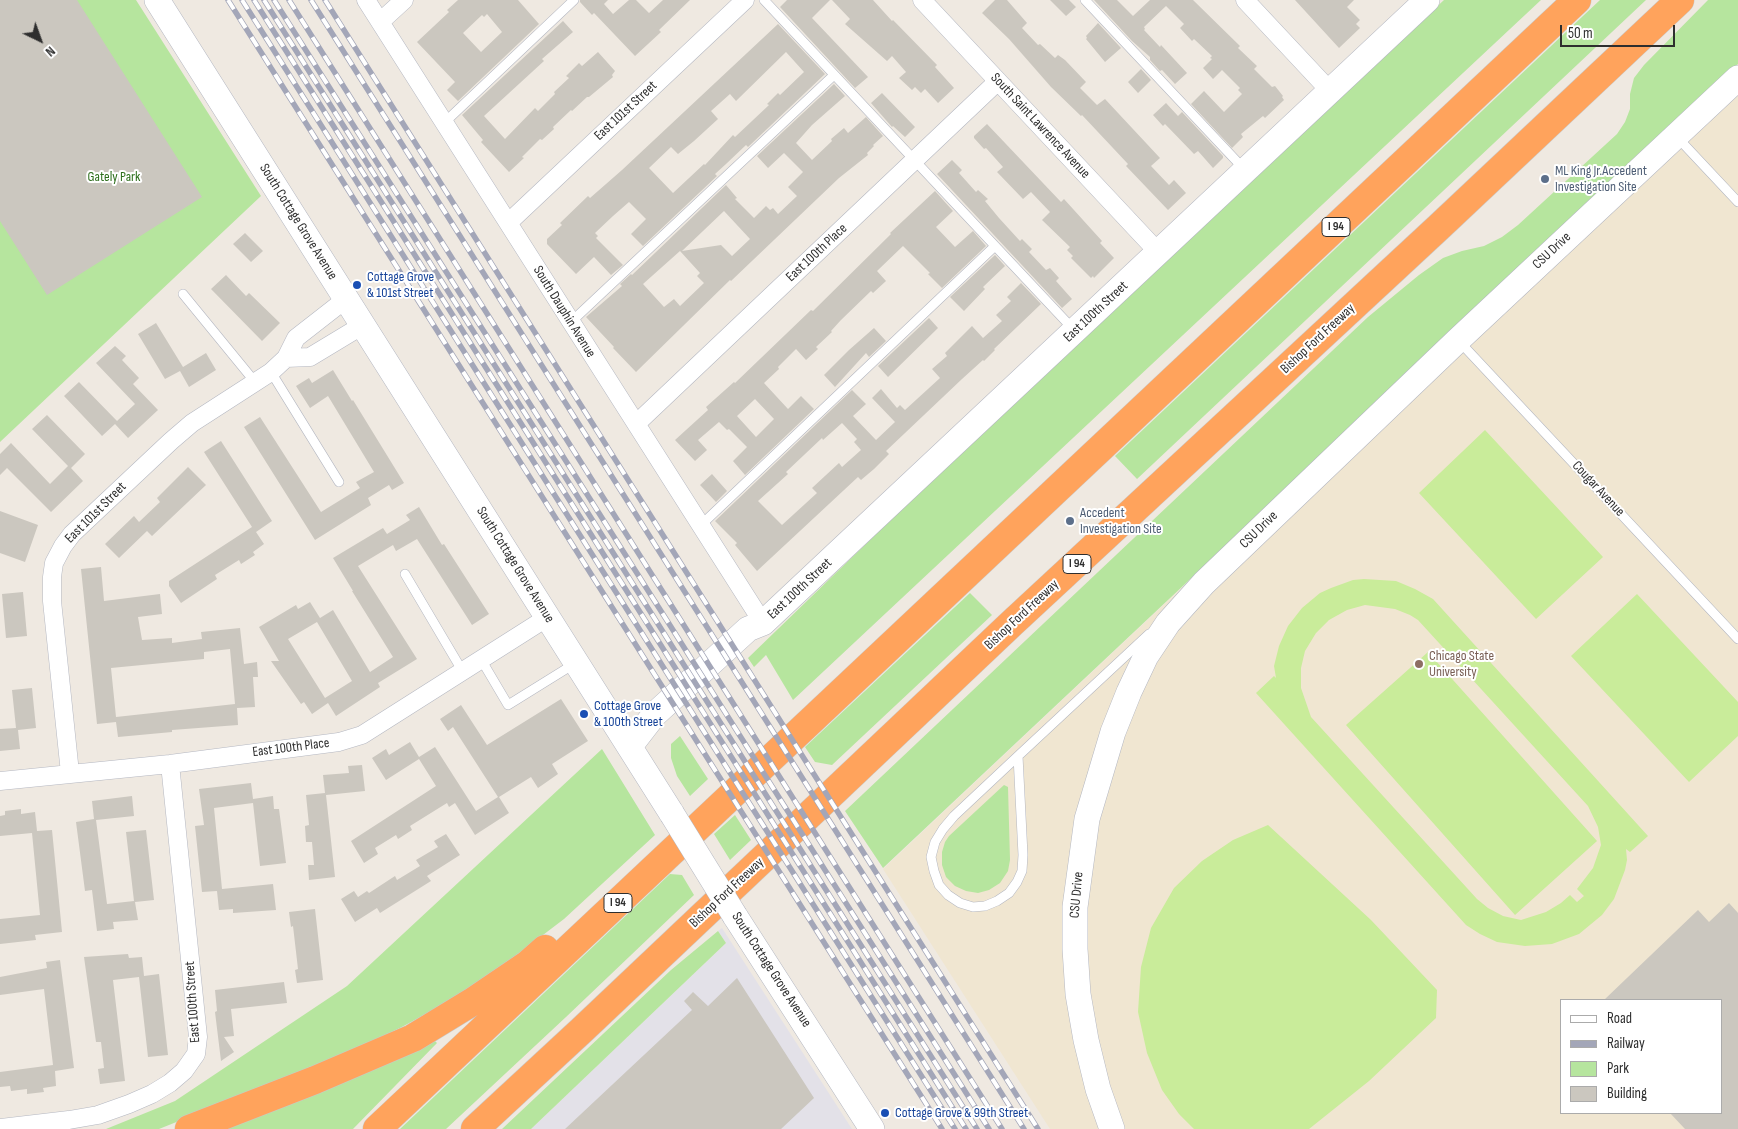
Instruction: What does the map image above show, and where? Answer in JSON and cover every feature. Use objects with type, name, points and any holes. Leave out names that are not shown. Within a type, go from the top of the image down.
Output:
[{"type":"highway","name":"I 94","points":[[377,1129],[1577,0]]},
{"type":"highway","name":"Bishop Ford Freeway","points":[[475,1129],[1011,624],[1680,0]]},
{"type":"highway","points":[[189,1129],[315,1080],[413,1038],[472,1002],[528,964],[586,914],[795,718],[858,676]]},
{"type":"street","name":"South Cottage Grove Avenue","points":[[157,0],[577,662],[735,916],[872,1129]]},
{"type":"street","name":"South Dauphin Avenue","points":[[366,0],[763,623]]},
{"type":"street","points":[[380,22],[404,0]]},
{"type":"street","name":"East 101st Street","points":[[508,223],[744,0]]},
{"type":"street","name":"South Saint Lawrence Avenue","points":[[922,0],[1159,252]]},
{"type":"street","points":[[1245,0],[1330,91]]},
{"type":"street","name":"East 100th Street","points":[[630,746],[661,709],[748,629],[763,623],[1246,171],[1418,6]]},
{"type":"street","name":"CSU Drive","points":[[1112,1129],[1098,1089],[1086,1040],[1078,994],[1075,907],[1087,819],[1113,732],[1128,692],[1146,656],[1168,623],[1204,583],[1458,340],[1738,78]]},
{"type":"street","name":"East 100th Place","points":[[636,424],[998,82]]},
{"type":"street","name":"East 101st Street","points":[[70,773],[52,601],[54,563],[62,546],[72,534],[171,441],[192,424],[271,372],[286,358],[296,338],[346,298]]},
{"type":"street","points":[[286,358],[310,357],[363,325]]},
{"type":"street","name":"East 100th Place","points":[[0,781],[170,764],[339,742],[362,735],[548,617]]},
{"type":"street","name":"East 100th Street","points":[[0,1128],[98,1115],[129,1104],[152,1094],[170,1083],[184,1072],[196,1054],[198,1037],[170,764]]},
{"type":"lane","points":[[444,123],[574,0]]},
{"type":"lane","points":[[764,0],[1075,331]]},
{"type":"lane","points":[[1085,0],[1246,171]]},
{"type":"lane","points":[[571,322],[834,75]]},
{"type":"lane","points":[[1676,136],[1738,202]]},
{"type":"lane","points":[[700,526],[995,246]]},
{"type":"lane","points":[[183,294],[255,382]]},
{"type":"lane","name":"Cougar Avenue","points":[[1458,340],[1738,638]]},
{"type":"lane","points":[[271,372],[339,482]]},
{"type":"lane","points":[[404,574],[463,672]]},
{"type":"lane","points":[[1018,756],[1023,855],[1022,871],[1009,893],[998,901],[985,906],[973,907],[960,903],[948,895],[939,885],[936,878],[931,857],[934,842],[954,816],[1018,756],[1204,583]]},
{"type":"lane","points":[[482,660],[508,705],[577,662]]},
{"type":"shaded area","name":"Chicago State University","points":[[1738,64],[1738,1129],[1050,1129],[883,869]]},
{"type":"shaded area","points":[[722,928],[852,1129],[531,1129],[726,943],[718,931]]},
{"type":"green space","name":"Gately Park","points":[[0,0],[136,0],[261,196],[0,442]]},
{"type":"green space","points":[[1444,0],[1541,0],[793,700],[766,655],[754,667],[748,658],[902,509]]},
{"type":"green space","points":[[1600,0],[1646,0],[1137,479],[1115,456]]},
{"type":"green space","points":[[1708,0],[1738,0],[1738,64],[883,868],[845,811],[1368,317],[1443,258],[1484,246],[1502,237],[1518,225],[1617,134],[1625,122],[1630,109],[1630,94],[1634,78],[1644,65]]},
{"type":"green space","points":[[1485,430],[1603,557],[1536,619],[1419,493]]},
{"type":"green space","points":[[1353,580],[1396,581],[1433,599],[1648,836],[1630,852],[1626,849],[1627,860],[1625,870],[1614,899],[1602,915],[1579,934],[1552,944],[1525,946],[1497,942],[1466,925],[1256,693],[1274,676],[1276,678],[1274,666],[1279,646],[1288,626],[1302,608],[1320,593]],"holes":[[[1365,605],[1395,609],[1418,620],[1588,806],[1598,827],[1601,845],[1593,868],[1577,889],[1584,896],[1577,902],[1570,895],[1546,912],[1521,920],[1503,916],[1488,908],[1477,899],[1311,717],[1301,688],[1301,668],[1305,651],[1316,633],[1329,620],[1347,610]]]},
{"type":"green space","points":[[970,593],[992,615],[832,765],[815,762],[805,747]]},
{"type":"green space","points":[[1637,594],[1738,702],[1738,736],[1689,782],[1571,656]]},
{"type":"green space","points":[[1428,652],[1597,841],[1515,915],[1346,725]]},
{"type":"green space","points":[[680,736],[708,779],[690,796],[677,776],[671,758],[671,744]]},
{"type":"green space","points":[[602,749],[655,835],[564,919],[457,997],[400,1028],[341,1056],[159,1129],[106,1129],[175,1101],[347,986]]},
{"type":"green space","points":[[1004,785],[1008,787],[1010,860],[1008,871],[1000,883],[989,890],[978,893],[966,891],[955,886],[946,877],[942,865],[942,852],[945,842],[949,836]]},
{"type":"green space","points":[[735,815],[751,840],[730,860],[714,834]]},
{"type":"green space","points":[[1268,825],[1371,920],[1437,990],[1436,1018],[1369,1081],[1309,1129],[1194,1129],[1179,1114],[1162,1090],[1147,1053],[1138,1012],[1141,967],[1151,928],[1174,888],[1202,861],[1233,840]]},
{"type":"green space","points":[[670,874],[682,875],[694,895],[566,1017],[446,1129],[400,1129]]},
{"type":"green space","points":[[718,931],[726,943],[531,1129],[502,1129],[671,970]]},
{"type":"green space","points":[[432,1038],[437,1043],[353,1129],[220,1129]]},
{"type":"building","points":[[0,0],[77,0],[202,197],[47,295],[0,221]]},
{"type":"building","points":[[458,0],[518,0],[539,24],[458,101],[447,90],[455,82],[417,42],[449,12],[447,10]],"holes":[[[487,14],[502,32],[481,52],[463,33],[482,15],[484,17]]]},
{"type":"building","points":[[580,0],[608,0],[604,4],[613,14],[629,0],[636,0],[649,13],[663,0],[690,0],[659,30],[661,32],[635,56],[594,13],[592,15]]},
{"type":"building","points":[[787,0],[830,0],[812,18],[868,77],[855,88],[780,7]]},
{"type":"building","points":[[832,0],[873,0],[937,65],[935,67],[954,88],[938,103],[925,89],[921,93],[915,87],[912,90],[899,78],[906,72],[892,56],[887,61],[845,24],[850,19]]},
{"type":"building","points":[[995,0],[1007,0],[1027,23],[1022,28],[1038,45],[1040,44],[1055,58],[1058,55],[1065,60],[1086,82],[1080,88],[1097,105],[1105,99],[1160,158],[1151,166],[1169,185],[1174,180],[1186,193],[1168,210],[1126,166],[1128,164],[1082,115],[1051,87],[1009,39],[982,13]]},
{"type":"building","points":[[1050,0],[1069,0],[1076,7],[1066,16]]},
{"type":"building","points":[[1094,0],[1117,0],[1133,16],[1150,0],[1193,0],[1240,46],[1238,48],[1257,66],[1254,69],[1272,87],[1275,86],[1284,100],[1265,118],[1263,116],[1241,134],[1243,137],[1232,148],[1191,104],[1204,91],[1224,112],[1242,94],[1238,90],[1240,88],[1222,70],[1213,79],[1203,68],[1212,59],[1210,58],[1212,56],[1194,39],[1192,41],[1180,28],[1184,24],[1166,6],[1144,27],[1144,30],[1187,73],[1175,84],[1162,70],[1160,71],[1150,60],[1150,57],[1132,41]]},
{"type":"building","points":[[1295,0],[1354,0],[1347,7],[1360,20],[1356,24],[1360,28],[1339,48]]},
{"type":"building","points":[[563,21],[573,32],[542,59],[544,61],[484,116],[505,139],[535,108],[538,111],[555,94],[554,92],[569,78],[566,76],[579,63],[582,66],[598,52],[615,71],[612,75],[613,77],[571,110],[509,172],[481,142],[483,140],[462,115]]},
{"type":"building","points":[[1098,23],[1121,48],[1105,62],[1086,39],[1086,36]]},
{"type":"building","points":[[778,24],[825,74],[748,147],[746,145],[715,174],[717,176],[643,246],[631,234],[646,219],[629,202],[595,233],[598,236],[596,238],[623,265],[611,275],[594,257],[576,274],[547,244],[547,239],[562,225],[560,223],[588,196],[590,198]],"holes":[[[786,52],[804,72],[780,95],[778,93],[767,104],[769,105],[735,137],[733,135],[705,165],[673,193],[649,168],[671,147],[678,154],[694,141],[718,119],[711,111],[730,94],[736,101]]]},
{"type":"building","points":[[1141,69],[1151,80],[1138,93],[1128,82]]},
{"type":"building","points":[[834,84],[845,96],[812,125],[796,143],[812,160],[844,128],[848,133],[866,117],[883,136],[873,145],[867,153],[868,155],[839,178],[730,280],[636,372],[586,317],[622,286],[620,284],[632,275],[726,185],[737,198],[735,199],[754,218],[766,206],[770,210],[773,208],[778,214],[797,196],[788,187],[803,172],[784,153],[768,168],[757,156]],"holes":[[[724,211],[750,239],[732,256],[721,245],[682,251]],[[680,251],[700,273],[697,276],[704,283],[680,306],[674,299],[664,307],[643,284]]]},
{"type":"building","points":[[882,93],[915,127],[905,137],[892,127],[871,103]]},
{"type":"building","points":[[1166,103],[1178,116],[1182,112],[1223,156],[1213,168],[1198,151],[1194,154],[1165,124],[1163,126],[1153,115]]},
{"type":"building","points":[[987,124],[1061,202],[1064,199],[1102,241],[1100,243],[1114,258],[1094,278],[1093,276],[1091,278],[1071,258],[1073,256],[1067,250],[1070,247],[1042,220],[1050,212],[1031,192],[1023,199],[997,172],[1003,167],[974,138]]},
{"type":"building","points":[[952,160],[962,170],[959,173],[976,192],[978,190],[988,199],[985,201],[999,218],[1020,241],[1022,239],[1032,249],[1029,252],[1046,270],[1050,268],[1059,278],[1056,281],[1072,299],[1062,308],[937,174]]},
{"type":"building","points":[[935,191],[953,211],[936,227],[955,247],[973,231],[986,246],[942,288],[903,246],[877,271],[886,281],[873,293],[871,291],[841,320],[832,332],[816,347],[818,349],[806,360],[796,349],[764,383],[788,409],[801,396],[814,409],[745,475],[733,461],[747,447],[719,422],[698,440],[707,450],[695,461],[675,440],[708,410],[706,407],[735,383],[811,310],[813,311],[890,233]],"holes":[[[755,399],[774,419],[756,437],[737,416]]]},
{"type":"building","points":[[245,233],[263,251],[251,262],[233,244]]},
{"type":"building","points":[[995,255],[1005,266],[983,287],[985,289],[964,311],[950,297]]},
{"type":"building","points":[[226,275],[246,296],[249,293],[280,323],[262,341],[211,289]]},
{"type":"building","points":[[1021,283],[1041,304],[984,361],[962,379],[886,451],[889,454],[874,469],[861,480],[858,477],[757,571],[735,545],[737,543],[715,521],[852,390],[866,404],[853,416],[876,440],[895,422],[872,398],[881,389],[897,408],[900,405],[905,410],[940,378],[932,369],[947,356],[945,353],[972,326],[983,338],[1002,321],[996,315],[1011,301],[1007,297]],"holes":[[[842,423],[857,439],[854,442],[861,450],[842,467],[839,463],[812,488],[817,493],[782,525],[758,501],[788,474],[786,472],[822,438],[823,440]]]},
{"type":"building","points":[[929,318],[938,328],[888,377],[878,366]]},
{"type":"building","points":[[156,323],[183,367],[206,353],[216,370],[189,387],[180,371],[165,379],[138,334]]},
{"type":"building","points":[[874,328],[886,341],[869,357],[866,353],[835,387],[824,375]]},
{"type":"building","points":[[115,346],[126,356],[122,360],[139,378],[133,384],[158,410],[128,438],[115,424],[102,436],[64,396],[79,382],[117,421],[135,404],[96,363]]},
{"type":"building","points":[[333,370],[404,483],[392,490],[389,485],[368,498],[371,505],[315,540],[244,427],[260,417],[321,512],[360,488],[356,482],[374,472],[328,396],[310,408],[296,386],[309,378],[312,383]]},
{"type":"building","points":[[47,415],[85,454],[71,468],[83,481],[51,512],[7,468],[0,475],[0,454],[11,443],[50,484],[68,466],[32,429]]},
{"type":"building","points":[[221,441],[272,521],[256,532],[264,544],[253,552],[255,555],[241,564],[239,560],[215,575],[217,579],[181,603],[169,586],[169,581],[252,527],[204,452]]},
{"type":"building","points":[[188,467],[206,485],[152,536],[147,531],[119,558],[105,544],[134,516],[139,522],[160,502],[157,498]]},
{"type":"building","points":[[712,474],[727,491],[716,502],[700,485]]},
{"type":"building","points":[[419,507],[442,545],[444,544],[489,614],[472,625],[417,539],[396,551],[393,545],[358,566],[417,659],[378,683],[380,687],[336,716],[328,703],[312,714],[304,702],[301,704],[271,661],[279,661],[259,627],[296,605],[298,609],[310,602],[320,618],[333,610],[370,672],[393,657],[333,558],[383,528],[387,534],[410,520],[406,515]],"holes":[[[317,622],[352,681],[325,698],[288,639]]]},
{"type":"building","points":[[0,511],[38,525],[25,562],[0,553]]},
{"type":"building","points":[[101,567],[104,601],[160,594],[162,614],[138,617],[142,640],[172,638],[172,643],[202,639],[201,632],[240,628],[244,664],[257,662],[258,677],[253,677],[255,707],[237,708],[238,725],[172,730],[172,732],[118,737],[116,722],[97,724],[81,569]],"holes":[[[230,649],[235,704],[116,717],[111,668],[204,659],[204,652]]]},
{"type":"building","points":[[23,592],[27,636],[6,638],[2,594]]},
{"type":"building","points":[[32,688],[36,728],[18,730],[20,749],[0,751],[0,729],[16,728],[12,690]]},
{"type":"building","points":[[561,699],[588,741],[552,764],[558,774],[538,788],[531,777],[499,797],[509,813],[475,835],[455,803],[449,807],[447,803],[410,826],[412,830],[398,839],[396,835],[375,848],[378,854],[364,863],[351,841],[436,786],[419,759],[386,780],[372,758],[386,749],[389,755],[410,742],[419,757],[435,747],[476,811],[498,797],[453,727],[448,731],[440,719],[461,705],[487,745]]},
{"type":"building","points":[[362,765],[365,791],[326,795],[335,877],[309,880],[308,865],[314,865],[312,842],[306,842],[305,826],[309,825],[306,795],[325,793],[323,775],[349,773],[348,766]]},
{"type":"building","points":[[251,783],[253,799],[273,796],[274,809],[279,809],[286,863],[260,866],[253,803],[214,808],[222,889],[273,884],[276,910],[233,913],[233,909],[219,910],[217,891],[202,892],[195,826],[204,825],[199,789]]},
{"type":"building","points":[[132,796],[134,816],[96,820],[107,904],[134,901],[126,832],[146,830],[154,900],[135,902],[138,920],[113,922],[114,929],[97,931],[92,890],[85,891],[76,822],[94,819],[92,801]]},
{"type":"building","points":[[21,809],[21,814],[35,812],[37,831],[52,830],[62,932],[35,935],[36,940],[0,944],[0,919],[40,915],[32,833],[0,836],[0,816],[5,815],[5,811]]},
{"type":"building","points":[[446,834],[460,855],[427,876],[431,881],[380,913],[377,908],[355,922],[341,899],[354,891],[358,897],[367,891],[369,893],[395,876],[397,880],[420,866],[416,860],[438,847],[434,841]]},
{"type":"building","points":[[1729,903],[1738,913],[1738,1129],[1685,1129],[1671,1114],[1723,1114],[1723,999],[1605,999],[1698,910],[1709,922]]},
{"type":"building","points":[[315,909],[323,980],[297,983],[295,970],[298,969],[293,926],[291,927],[289,912]]},
{"type":"building","points":[[128,954],[129,958],[142,957],[144,976],[159,974],[168,1055],[148,1057],[139,977],[113,980],[125,1081],[100,1084],[98,1069],[104,1068],[101,1042],[96,1042],[84,957]]},
{"type":"building","points":[[60,960],[74,1068],[55,1071],[56,1086],[43,1088],[44,1092],[27,1094],[27,1089],[11,1091],[10,1086],[0,1087],[0,1072],[53,1065],[44,989],[0,995],[0,977],[47,968],[46,962]]},
{"type":"building","points":[[737,978],[814,1098],[781,1129],[565,1129],[692,1010],[684,1001],[693,992],[708,1006]]},
{"type":"building","points":[[284,982],[287,1003],[231,1009],[234,1036],[224,1037],[234,1052],[221,1061],[215,1012],[217,1011],[215,990]]},
{"type":"railway","points":[[228,0],[942,1129]]},
{"type":"railway","points":[[242,0],[955,1129]]},
{"type":"railway","points":[[254,0],[966,1129]]},
{"type":"railway","points":[[264,0],[977,1129]]},
{"type":"railway","points":[[274,0],[989,1129]]},
{"type":"railway","points":[[289,0],[1002,1129]]},
{"type":"railway","points":[[311,0],[1024,1129]]},
{"type":"railway","points":[[325,0],[1038,1129]]},
{"type":"place","name":"ML King Jr.Accedent Investigation Site","points":[[1545,179]]},
{"type":"place","name":"Cottage Grove & 101st Street","points":[[357,285]]},
{"type":"place","name":"Accedent Investigation Site","points":[[1070,521]]},
{"type":"place","name":"Chicago State University","points":[[1419,664]]},
{"type":"place","name":"Cottage Grove & 100th Street","points":[[584,714]]},
{"type":"place","name":"Cottage Grove & 99th Street","points":[[885,1113]]}]
